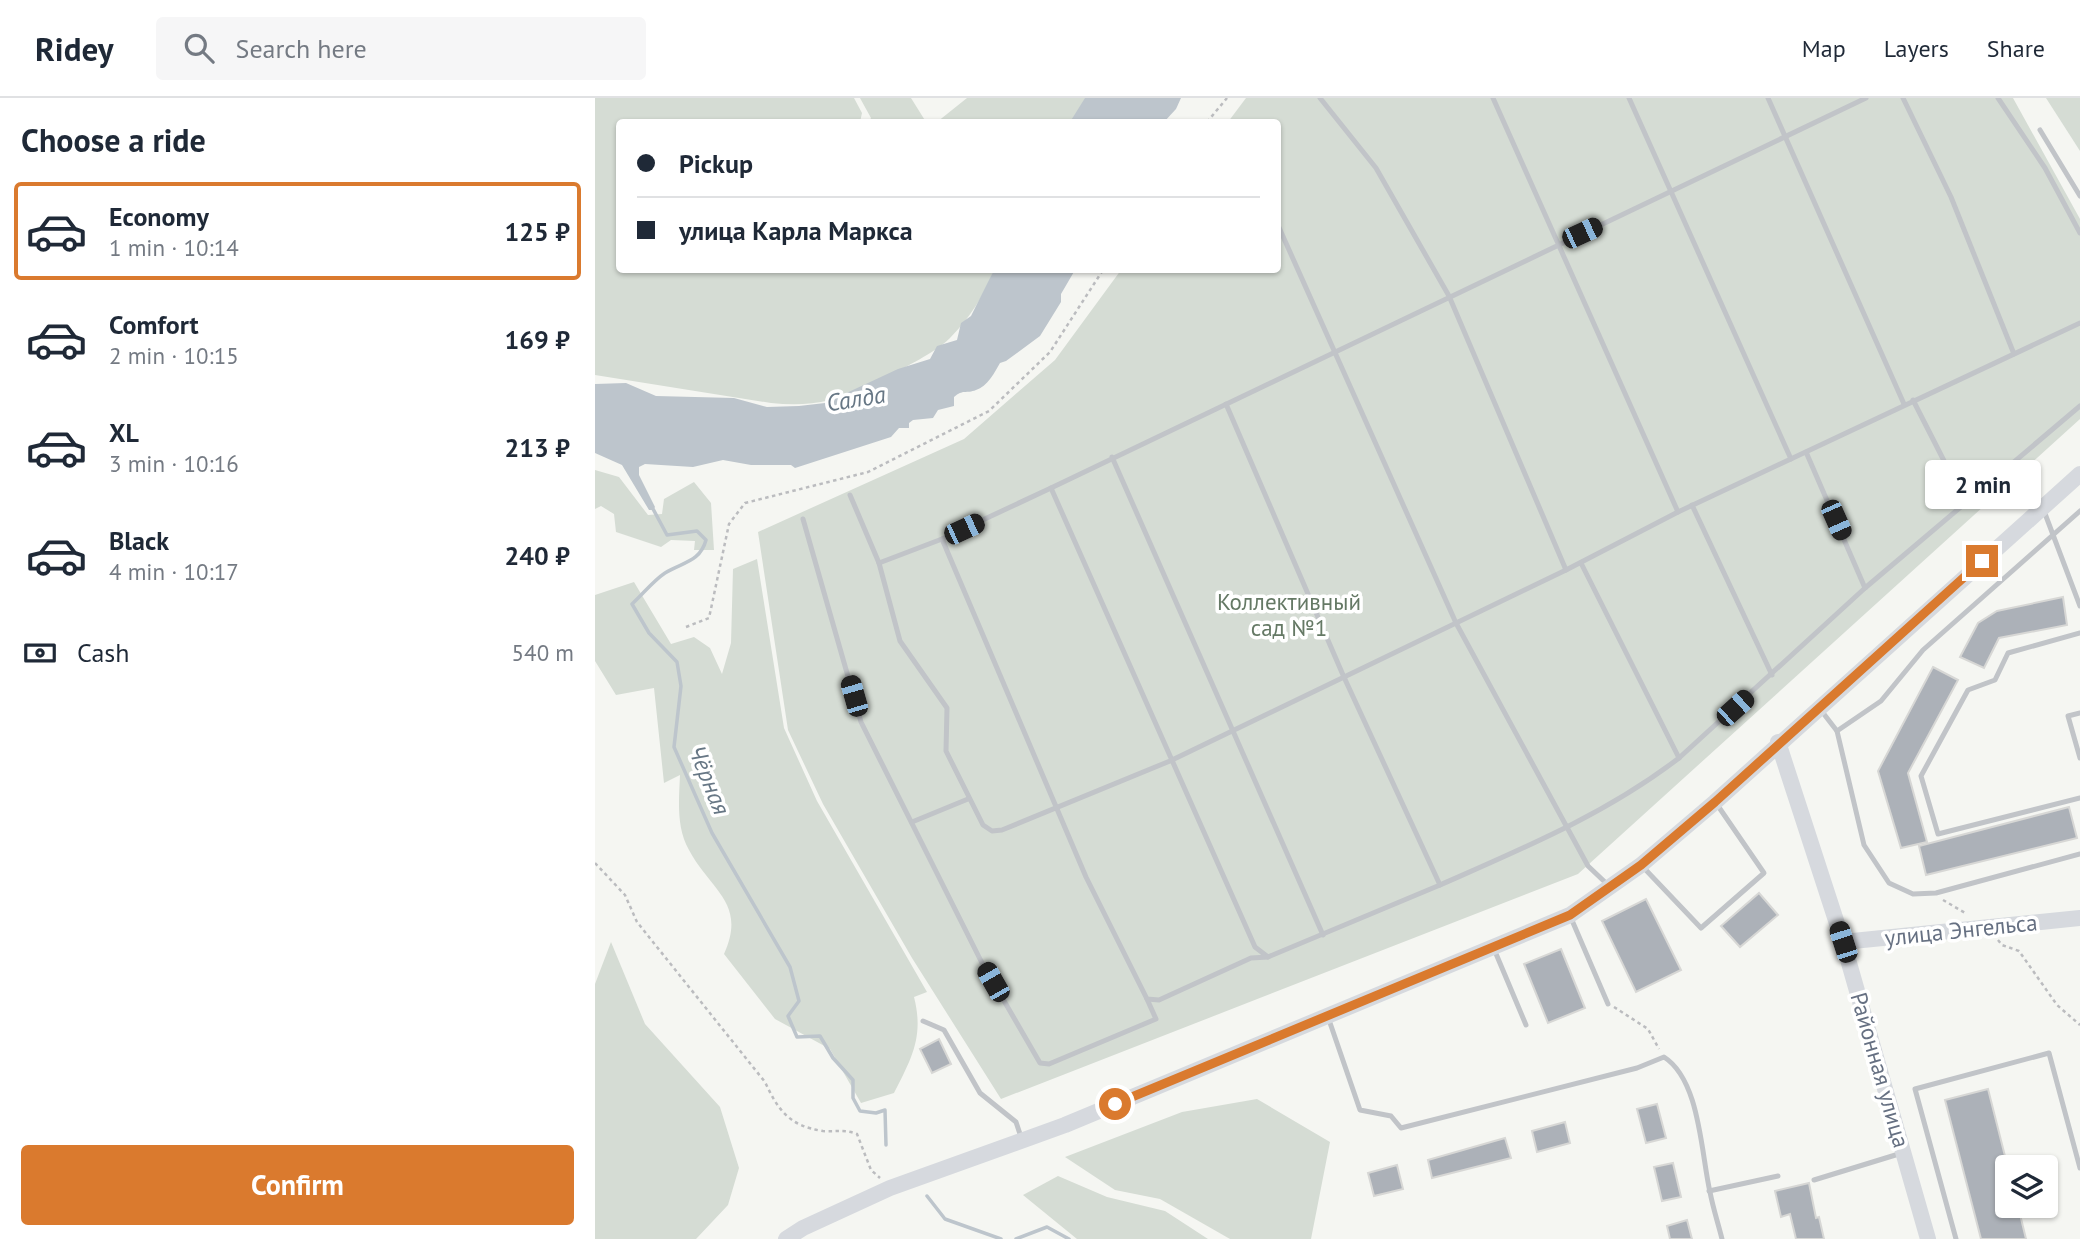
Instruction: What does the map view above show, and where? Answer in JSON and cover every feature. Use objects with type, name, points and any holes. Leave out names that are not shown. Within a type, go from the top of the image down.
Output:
[{"type":"street","points":[[786,1239],[803,1228],[890,1188],[1021,1141],[1494,949],[1570,915],[1641,865],[1715,802],[1778,742],[2080,474]]},
{"type":"street","name":"Районная улица","points":[[1778,742],[1843,942],[1905,1152],[1927,1239]]},
{"type":"street","name":"улица Энгельса","points":[[1843,942],[2080,918]]},
{"type":"lane","points":[[1320,98],[1376,168],[1449,296],[1566,570]]},
{"type":"lane","points":[[1493,98],[1560,244],[1607,359],[1678,512]]},
{"type":"lane","points":[[1629,98],[1791,459]]},
{"type":"lane","points":[[1767,98],[1904,404]]},
{"type":"lane","points":[[879,563],[942,539],[1051,488],[1865,98]]},
{"type":"lane","points":[[1903,98],[1951,197],[2014,354]]},
{"type":"lane","points":[[1998,98],[2045,168],[2080,233]]},
{"type":"lane","points":[[2040,130],[2080,196]]},
{"type":"lane","points":[[1281,232],[1456,624],[1588,866],[1610,886]]},
{"type":"lane","points":[[851,495],[879,563],[900,641],[947,708],[946,751],[983,825],[992,831],[1002,831],[1170,761],[1343,675],[1581,563],[1692,505],[2080,323]]},
{"type":"lane","points":[[1913,400],[1965,502]]},
{"type":"lane","points":[[1226,404],[1343,675],[1440,885]]},
{"type":"lane","points":[[1147,999],[1159,1000],[1251,958],[1268,957],[1440,885],[1568,829],[1640,788],[1679,758],[1865,589],[2080,406]]},
{"type":"lane","points":[[1806,452],[1865,589]]},
{"type":"lane","points":[[1112,457],[1323,935]]},
{"type":"lane","points":[[1051,488],[1170,761],[1255,947],[1268,957]]},
{"type":"lane","points":[[1692,505],[1772,675]]},
{"type":"lane","points":[[2043,507],[2055,533],[2080,606]]},
{"type":"lane","points":[[1837,731],[1881,701],[1923,650],[2080,511]]},
{"type":"lane","points":[[803,519],[861,722],[981,961],[1040,1063],[1049,1064],[1156,1019],[1086,877],[942,539]]},
{"type":"lane","points":[[1581,563],[1679,758]]},
{"type":"lane","points":[[2080,633],[2008,653],[1995,680],[1968,690],[1921,776],[1938,834],[2080,798]]},
{"type":"lane","points":[[1819,707],[1837,731],[1864,845],[1889,883],[1913,894],[1936,892],[2080,854]]},
{"type":"lane","points":[[2080,713],[2068,716],[2080,758]]},
{"type":"lane","points":[[912,822],[968,799]]},
{"type":"lane","points":[[1641,865],[1701,928],[1764,873],[1715,802]]},
{"type":"lane","points":[[1570,915],[1608,1004]]},
{"type":"lane","points":[[1494,949],[1527,1025]]},
{"type":"lane","points":[[1328,1016],[1360,1110],[1391,1116],[1401,1128],[1637,1068],[1664,1057],[1671,1062],[1695,1104],[1709,1191],[1722,1239]]},
{"type":"lane","points":[[923,1021],[944,1030],[980,1093],[1016,1122],[1021,1141]]},
{"type":"lane","points":[[1956,1239],[1915,1089],[2049,1053],[2080,1168]]},
{"type":"lane","points":[[1814,1180],[1905,1152]]},
{"type":"lane","points":[[1709,1191],[1779,1176]]},
{"type":"path","points":[[1210,119],[1227,98]]},
{"type":"path","points":[[686,627],[709,618],[729,524],[745,503],[868,472],[989,411],[1050,352],[1101,273]]},
{"type":"path","points":[[595,863],[625,895],[638,922],[765,1082],[778,1110],[791,1120],[822,1131],[848,1130],[857,1134],[871,1170],[890,1188]]},
{"type":"path","points":[[1936,892],[1952,908],[1988,927],[2002,945],[2019,951],[2057,1005],[2080,1025]]},
{"type":"path","points":[[1608,1004],[1648,1029],[1664,1057]]},
{"type":"green space","points":[[595,98],[854,98],[862,113],[861,119],[616,119],[616,273],[993,273],[970,314],[941,346],[893,374],[830,400],[801,404],[771,403],[595,375]]},
{"type":"green space","points":[[860,98],[911,98],[924,119],[870,119]]},
{"type":"green space","points":[[967,98],[1086,98],[1073,119],[941,119]]},
{"type":"green space","name":"Коллективный сад №1","points":[[1246,98],[2013,98],[2080,219],[2080,419],[1578,874],[1001,1099],[912,958],[823,804],[788,730],[758,532],[964,439],[1055,360],[1119,273],[1281,273],[1281,119],[1230,119]]},
{"type":"green space","points":[[2046,98],[2080,98],[2080,151]]},
{"type":"green space","points":[[595,470],[619,477],[648,515],[662,514],[664,499],[694,482],[711,503],[714,550],[694,550],[695,541],[671,540],[661,547],[616,532],[614,514],[601,506],[595,509]]},
{"type":"green space","points":[[757,559],[784,728],[817,801],[927,992],[914,997],[918,1024],[915,1046],[894,1093],[861,1103],[830,1049],[775,1019],[724,954],[730,937],[729,909],[685,841],[679,813],[680,775],[664,783],[654,688],[616,695],[595,661],[595,595],[634,582],[671,644],[694,637],[710,648],[722,674],[731,643],[733,569]]},
{"type":"green space","points":[[611,942],[645,1024],[720,1107],[739,1168],[728,1205],[696,1239],[595,1239],[595,984]]},
{"type":"green space","points":[[1257,1099],[1330,1142],[1311,1239],[1230,1239],[1160,1199],[1115,1190],[1065,1157],[1182,1112]]},
{"type":"green space","points":[[1058,1176],[1107,1197],[1165,1211],[1208,1239],[1077,1239],[1023,1195]]},
{"type":"water","points":[[1085,98],[1181,98],[1167,119],[1072,119]]},
{"type":"water","name":"Салда","points":[[992,273],[1073,273],[1061,294],[1061,302],[1040,336],[1000,363],[984,386],[970,392],[962,392],[954,397],[954,406],[938,410],[933,418],[913,420],[909,423],[909,428],[899,428],[891,437],[795,468],[791,465],[751,465],[723,460],[693,467],[645,464],[639,467],[639,475],[655,507],[653,510],[649,510],[622,465],[595,453],[595,384],[626,383],[656,396],[734,398],[767,407],[825,403],[898,369],[930,359],[937,346],[957,340],[961,323],[971,316]]},
{"type":"building","points":[[2063,597],[2067,625],[1999,638],[1984,668],[1960,657],[1978,623],[1997,611]]},
{"type":"building","points":[[1933,667],[1958,680],[1908,773],[1927,842],[1901,848],[1878,771]]},
{"type":"building","points":[[2069,807],[2077,838],[1926,875],[1919,846]]},
{"type":"building","points":[[1759,893],[1778,915],[1740,947],[1721,926]]},
{"type":"building","points":[[1646,899],[1681,970],[1636,992],[1602,921]]},
{"type":"building","points":[[1561,949],[1585,1008],[1548,1023],[1524,964]]},
{"type":"building","points":[[939,1039],[951,1064],[932,1073],[920,1049]]},
{"type":"building","points":[[1988,1089],[2005,1155],[1995,1155],[1995,1218],[2021,1218],[2026,1239],[1981,1239],[1945,1100]]},
{"type":"building","points":[[1657,1104],[1666,1138],[1646,1143],[1637,1109]]},
{"type":"building","points":[[1565,1122],[1570,1143],[1537,1152],[1532,1131]]},
{"type":"building","points":[[1505,1138],[1511,1158],[1432,1178],[1428,1160]]},
{"type":"building","points":[[1673,1163],[1681,1197],[1662,1201],[1654,1167]]},
{"type":"building","points":[[1397,1165],[1403,1189],[1374,1196],[1368,1173]]},
{"type":"building","points":[[1809,1183],[1816,1218],[1819,1217],[1824,1239],[1796,1239],[1790,1214],[1781,1217],[1775,1191]]},
{"type":"building","points":[[1687,1220],[1692,1239],[1670,1239],[1667,1226]]},
{"type":"waterway","name":"Чёрная","points":[[652,507],[667,535],[697,531],[706,540],[700,553],[665,573],[632,604],[649,633],[677,662],[681,686],[674,747],[712,833],[790,967],[799,1001],[788,1016],[797,1037],[820,1036],[833,1058],[853,1080],[853,1098],[860,1111],[876,1113],[885,1110],[886,1145]]},
{"type":"waterway","name":"Чёрная","points":[[927,1196],[945,1219],[1001,1239]]},
{"type":"waterway","name":"Чёрная","points":[[1016,1239],[1047,1227],[1069,1239]]},
{"type":"route","points":[[1115,1104],[1494,949],[1570,915],[1641,865],[1715,802],[1778,742],[1982,561]]}]
